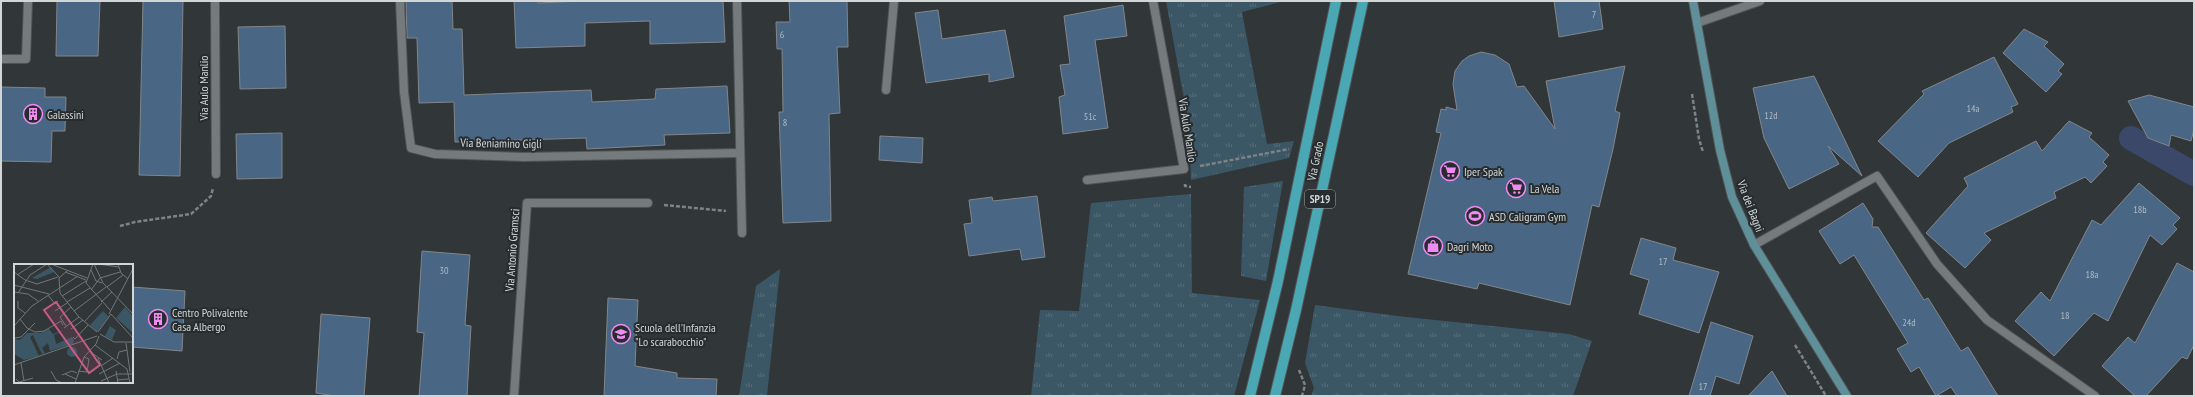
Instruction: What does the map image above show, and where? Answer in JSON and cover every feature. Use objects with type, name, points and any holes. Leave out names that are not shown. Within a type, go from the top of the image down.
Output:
[{"type":"main road","name":"Via Grado","points":[[1250,396],[1278,281],[1336,1]]},
{"type":"main road","name":"Via Grado","points":[[1275,396],[1296,310],[1363,1]]},
{"type":"street","points":[[1,59],[26,59],[28,1]]},
{"type":"street","name":"Via Aulo Manlio","points":[[215,1],[216,174]]},
{"type":"street","name":"Via Beniamino Gigli","points":[[400,1],[404,92],[411,148],[435,154],[524,156],[739,153]]},
{"type":"street","points":[[737,1],[739,153],[742,233]]},
{"type":"street","points":[[886,90],[894,1]]},
{"type":"street","name":"Via Aulo Manlio","points":[[1087,180],[1184,169],[1153,1]]},
{"type":"street","name":"Via dei Bagni","points":[[1693,1],[1725,170],[1732,196],[1754,245],[1847,396]]},
{"type":"street","points":[[1697,23],[1760,1]]},
{"type":"street","points":[[1754,245],[1877,176],[1937,264],[1987,320],[2095,396]]},
{"type":"street","name":"Via Antonio Gramsci","points":[[514,396],[527,203],[648,203]]},
{"type":"path","points":[[1184,169],[1307,146]]},
{"type":"path","points":[[120,226],[135,222],[191,214],[212,196],[216,174]]},
{"type":"path","points":[[648,203],[741,213]]},
{"type":"green space","points":[[1166,1],[1284,1],[1242,12],[1267,144],[1294,141],[1289,158],[1191,180],[1189,126]]},
{"type":"green space","points":[[1283,181],[1266,281],[1241,276],[1244,187]]},
{"type":"green space","points":[[1191,194],[1192,293],[1260,300],[1234,396],[1031,396],[1040,310],[1079,311],[1091,203]]},
{"type":"green space","points":[[780,269],[767,396],[739,396],[756,286]]},
{"type":"green space","points":[[1315,305],[1397,316],[1569,334],[1592,341],[1573,396],[1311,396],[1314,388],[1305,363]]},
{"type":"building","points":[[57,1],[100,1],[98,56],[56,56]]},
{"type":"building","points":[[143,1],[183,1],[180,176],[139,175]]},
{"type":"building","points":[[406,1],[452,1],[453,29],[462,29],[464,95],[591,90],[592,102],[655,99],[656,89],[727,86],[730,133],[664,135],[665,145],[587,149],[586,138],[455,142],[454,102],[419,103],[417,38],[407,38]]},
{"type":"building","points":[[514,1],[538,1],[538,3],[582,1],[723,1],[725,42],[650,44],[650,21],[585,23],[585,46],[516,48]]},
{"type":"building","points":[[789,1],[847,1],[848,47],[837,47],[840,113],[829,114],[831,221],[783,223],[779,112],[783,112],[782,49],[777,49],[776,22],[790,22]]},
{"type":"building","points":[[1554,1],[1599,1],[1603,29],[1559,37]]},
{"type":"building","points":[[1123,5],[1127,36],[1095,40],[1108,128],[1063,134],[1059,97],[1065,95],[1060,65],[1070,64],[1064,16]]},
{"type":"building","points":[[938,10],[942,39],[1005,30],[1014,77],[989,82],[989,74],[926,83],[915,13]]},
{"type":"building","points":[[285,26],[286,88],[240,89],[238,27]]},
{"type":"building","points":[[2024,29],[2048,42],[2044,46],[2064,64],[2058,71],[2062,74],[2046,92],[2003,53]]},
{"type":"building","name":"La Vela","points":[[1481,52],[1495,55],[1509,64],[1517,87],[1524,86],[1555,129],[1546,81],[1625,66],[1615,111],[1620,113],[1613,149],[1599,207],[1592,205],[1570,305],[1479,283],[1477,289],[1408,274],[1441,133],[1436,132],[1441,109],[1446,110],[1446,107],[1457,110],[1453,84],[1455,71],[1462,61],[1469,56]]},
{"type":"building","points":[[1994,57],[2018,104],[2011,107],[2013,112],[1949,143],[1918,177],[1878,141],[1924,94],[1922,91]]},
{"type":"building","points":[[1814,76],[1862,176],[1828,146],[1839,164],[1789,189],[1764,138],[1753,88]]},
{"type":"building","name":"Galassini","points":[[1,87],[45,88],[45,97],[66,97],[65,131],[52,131],[51,162],[1,161]]},
{"type":"building","points":[[2149,95],[2194,107],[2194,129],[2191,141],[2171,135],[2169,146],[2148,138],[2128,101]]},
{"type":"building","points":[[2069,121],[2092,133],[2089,137],[2109,155],[2103,162],[2107,166],[2091,183],[2085,177],[2054,192],[2056,198],[1984,233],[1991,240],[1965,268],[1926,233],[1968,186],[1964,178],[2036,141],[2042,151]]},
{"type":"building","points":[[282,133],[282,178],[237,179],[236,134]]},
{"type":"building","points":[[880,136],[923,138],[922,163],[879,160]]},
{"type":"building","points":[[2139,183],[2180,218],[2173,225],[2177,229],[2162,245],[2150,235],[2108,321],[2094,313],[2054,356],[2015,321],[2041,292],[2050,301],[2092,220],[2101,225]]},
{"type":"building","points":[[1037,196],[1045,257],[1022,260],[1020,249],[969,256],[964,224],[972,223],[969,200],[992,197],[993,201]]},
{"type":"building","points":[[1863,203],[1873,219],[1872,227],[1878,227],[1924,300],[1928,298],[1961,351],[1968,347],[1998,396],[1957,396],[1951,387],[1936,396],[1919,367],[1911,372],[1897,349],[1908,343],[1854,255],[1840,264],[1819,231]]},
{"type":"building","points":[[1641,238],[1676,248],[1673,260],[1719,272],[1699,333],[1639,314],[1649,280],[1630,274]]},
{"type":"building","points":[[422,251],[470,255],[465,325],[471,326],[467,396],[419,396],[424,333],[417,332]]},
{"type":"building","points":[[2177,263],[2194,272],[2194,345],[2187,359],[2182,357],[2146,396],[2135,396],[2102,366],[2128,337],[2135,343]]},
{"type":"building","name":"Centro Polivalente Casa Albergo","points":[[133,287],[185,291],[182,351],[133,347]]},
{"type":"building","name":"Scuola dell'Infanzia \"Lo scarabocchio\"","points":[[608,298],[638,300],[635,366],[677,373],[677,378],[717,379],[716,396],[604,396]]},
{"type":"building","points":[[321,314],[370,318],[364,396],[335,396],[316,393]]},
{"type":"building","points":[[1711,322],[1753,336],[1739,384],[1716,376],[1710,396],[1689,396]]},
{"type":"building","points":[[1772,371],[1787,396],[1748,396]]},
{"type":"waterway","points":[[2131,138],[2194,174]]},
{"type":"place","name":"Galassini","points":[[33,114]]},
{"type":"place","name":"Iper Spak","points":[[1450,171]]},
{"type":"place","name":"La Vela","points":[[1516,188]]},
{"type":"place","name":"ASD Caligram Gym","points":[[1475,216]]},
{"type":"place","name":"Dagri Moto","points":[[1433,246]]},
{"type":"place","name":"Centro Polivalente Casa Albergo","points":[[158,319]]},
{"type":"place","name":"Scuola dell'Infanzia \"Lo scarabocchio\"","points":[[621,334]]}]
